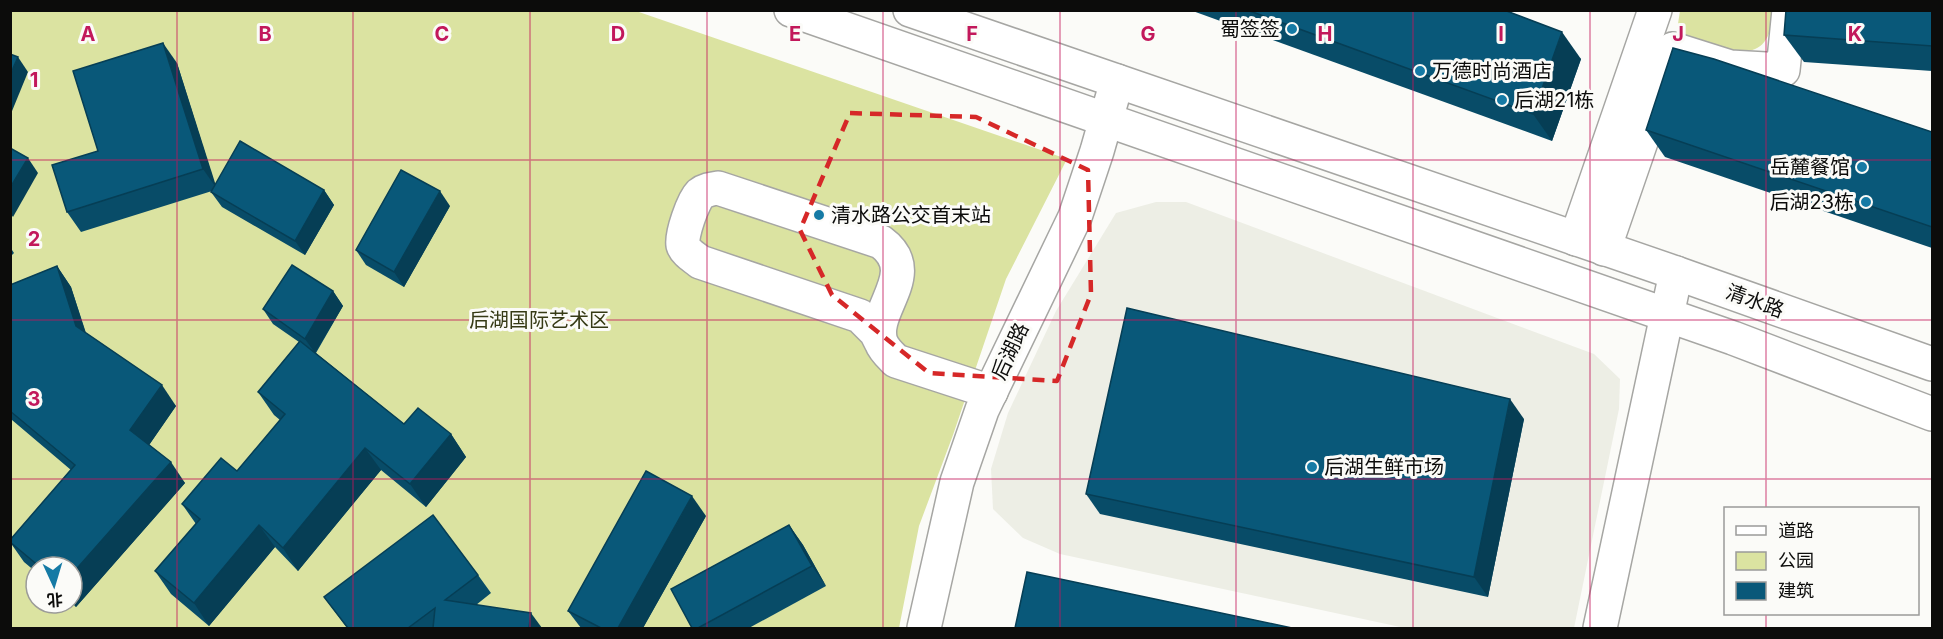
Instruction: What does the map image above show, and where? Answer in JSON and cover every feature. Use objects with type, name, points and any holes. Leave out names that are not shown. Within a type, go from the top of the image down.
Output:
[{"type":"street","points":[[790,10],[1666,314],[1932,414]]},
{"type":"street","name":"清水路","points":[[910,10],[1676,273],[1932,364]]},
{"type":"street","points":[[1590,244],[1654,10]]},
{"type":"street","points":[[1590,244],[1673,49],[1730,67],[1783,70],[1789,10]]},
{"type":"street","name":"后湖路","points":[[924,628],[957,482],[982,410],[1075,217],[1117,81]]},
{"type":"street","points":[[881,342],[879,333],[898,269],[891,249],[881,242],[718,188],[706,190],[698,196],[683,235],[683,246],[700,262],[860,316],[876,332],[881,342],[886,352],[896,361],[991,392]]},
{"type":"street","points":[[1600,628],[1676,273]]},
{"type":"highlighted area","points":[[850,113],[976,117],[1088,170],[1091,294],[1057,381],[929,373],[832,295],[800,230]]},
{"type":"shaded area","name":"后湖生鲜市场","points":[[1156,202],[1186,202],[1594,354],[1620,379],[1619,409],[1574,628],[1405,628],[1060,554],[1023,538],[993,509],[991,469],[1008,413],[1056,311],[1116,213]]},
{"type":"green space","name":"后湖国际艺术区","points":[[10,11],[636,11],[1067,159],[1006,279],[953,435],[919,526],[899,628],[11,628]]},
{"type":"green space","points":[[1680,11],[1774,11],[1768,37],[1762,44],[1755,49],[1737,51],[1685,36],[1677,30]]},
{"type":"building","name":"后湖21栋","points":[[1247,10],[1504,10],[1562,32],[1533,114]]},
{"type":"building","points":[[1786,10],[1932,10],[1932,46],[1784,35]]},
{"type":"building","points":[[163,43],[203,169],[67,212],[52,165],[98,151],[73,71]]},
{"type":"building","name":"后湖23栋","points":[[1673,48],[1714,59],[1932,132],[1932,227],[1646,130]]},
{"type":"building","points":[[10,54],[18,57],[10,75]]},
{"type":"building","points":[[240,141],[324,190],[295,241],[211,192]]},
{"type":"building","points":[[10,148],[28,158],[10,188]]},
{"type":"building","points":[[401,170],[440,191],[394,272],[356,250]]},
{"type":"building","points":[[292,265],[333,291],[305,339],[263,309]]},
{"type":"building","points":[[57,266],[76,326],[162,385],[130,430],[171,462],[84,560],[84,555],[26,555],[10,542],[75,465],[10,411],[10,285]]},
{"type":"building","name":"后湖生鲜市场","points":[[1127,308],[1510,399],[1474,577],[1086,494]]},
{"type":"building","points":[[300,341],[404,424],[418,408],[451,434],[410,484],[365,448],[283,548],[259,525],[194,603],[155,571],[200,519],[182,504],[221,458],[237,471],[285,414],[258,392]]},
{"type":"building","points":[[646,471],[692,496],[618,628],[601,628],[568,611]]},
{"type":"building","points":[[433,515],[478,575],[445,600],[531,613],[529,628],[433,628],[435,608],[408,628],[348,628],[324,597]]},
{"type":"building","points":[[789,525],[812,566],[698,628],[692,628],[671,589]]},
{"type":"building","points":[[1027,572],[1292,628],[1015,628]]},
{"type":"place","name":"蜀签签","points":[[1292,29]]},
{"type":"place","name":"万德时尚酒店","points":[[1420,71]]},
{"type":"place","name":"后湖21栋","points":[[1502,100]]},
{"type":"place","name":"岳麓餐馆","points":[[1862,167]]},
{"type":"place","name":"后湖23栋","points":[[1866,202]]},
{"type":"place","name":"清水路公交首末站","points":[[819,215]]},
{"type":"place","name":"后湖生鲜市场","points":[[1312,467]]}]
